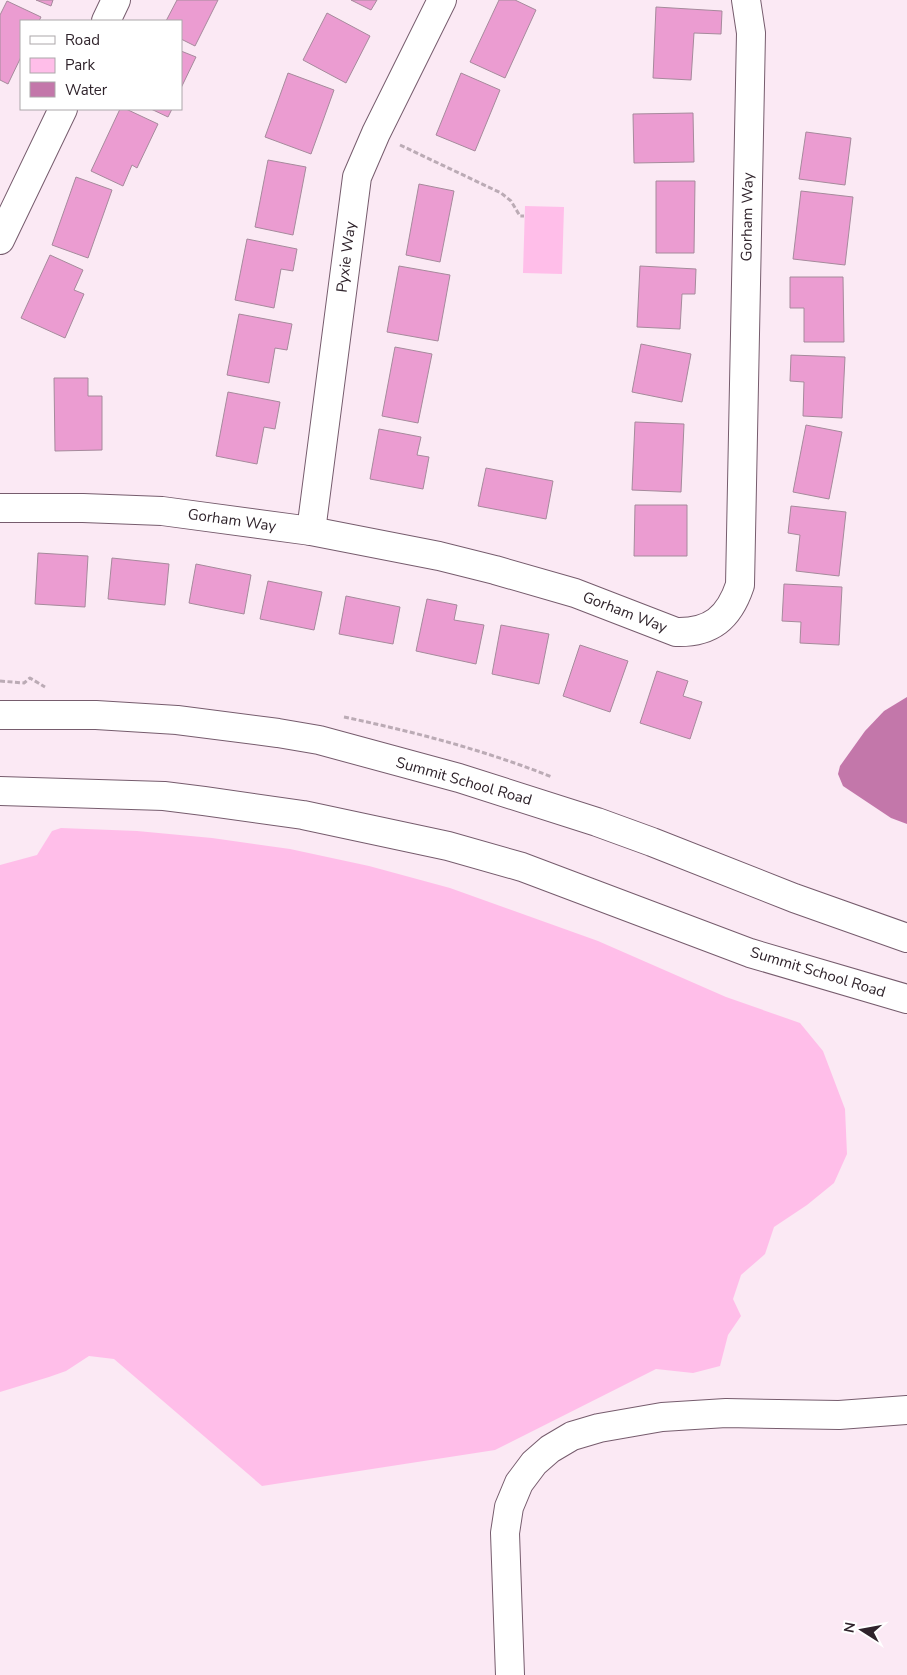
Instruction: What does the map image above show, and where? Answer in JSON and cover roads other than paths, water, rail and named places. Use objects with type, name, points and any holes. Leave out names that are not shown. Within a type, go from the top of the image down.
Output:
[{"type":"street","points":[[106,20],[116,0]]},
{"type":"street","name":"Pyxie Way","points":[[310,531],[357,177],[442,0]]},
{"type":"street","name":"Gorham Way","points":[[0,508],[83,508],[162,511],[310,531],[421,552],[495,570],[575,593],[676,632],[704,629],[723,617],[734,603],[740,585],[751,33],[746,0]]},
{"type":"street","points":[[0,240],[63,110]]},
{"type":"street","name":"Summit School Road","points":[[0,715],[96,714],[177,720],[319,740],[459,778],[597,822],[794,898],[907,938]]},
{"type":"street","name":"Summit School Road","points":[[0,791],[164,796],[303,815],[448,846],[522,867],[750,953],[907,999]]},
{"type":"street","points":[[510,1675],[505,1533],[509,1507],[519,1483],[534,1463],[550,1449],[572,1436],[600,1428],[662,1417],[726,1413],[838,1415],[907,1410]]},
{"type":"water","points":[[907,697],[907,824],[891,818],[843,786],[838,774],[840,766],[865,731],[884,711]]}]
